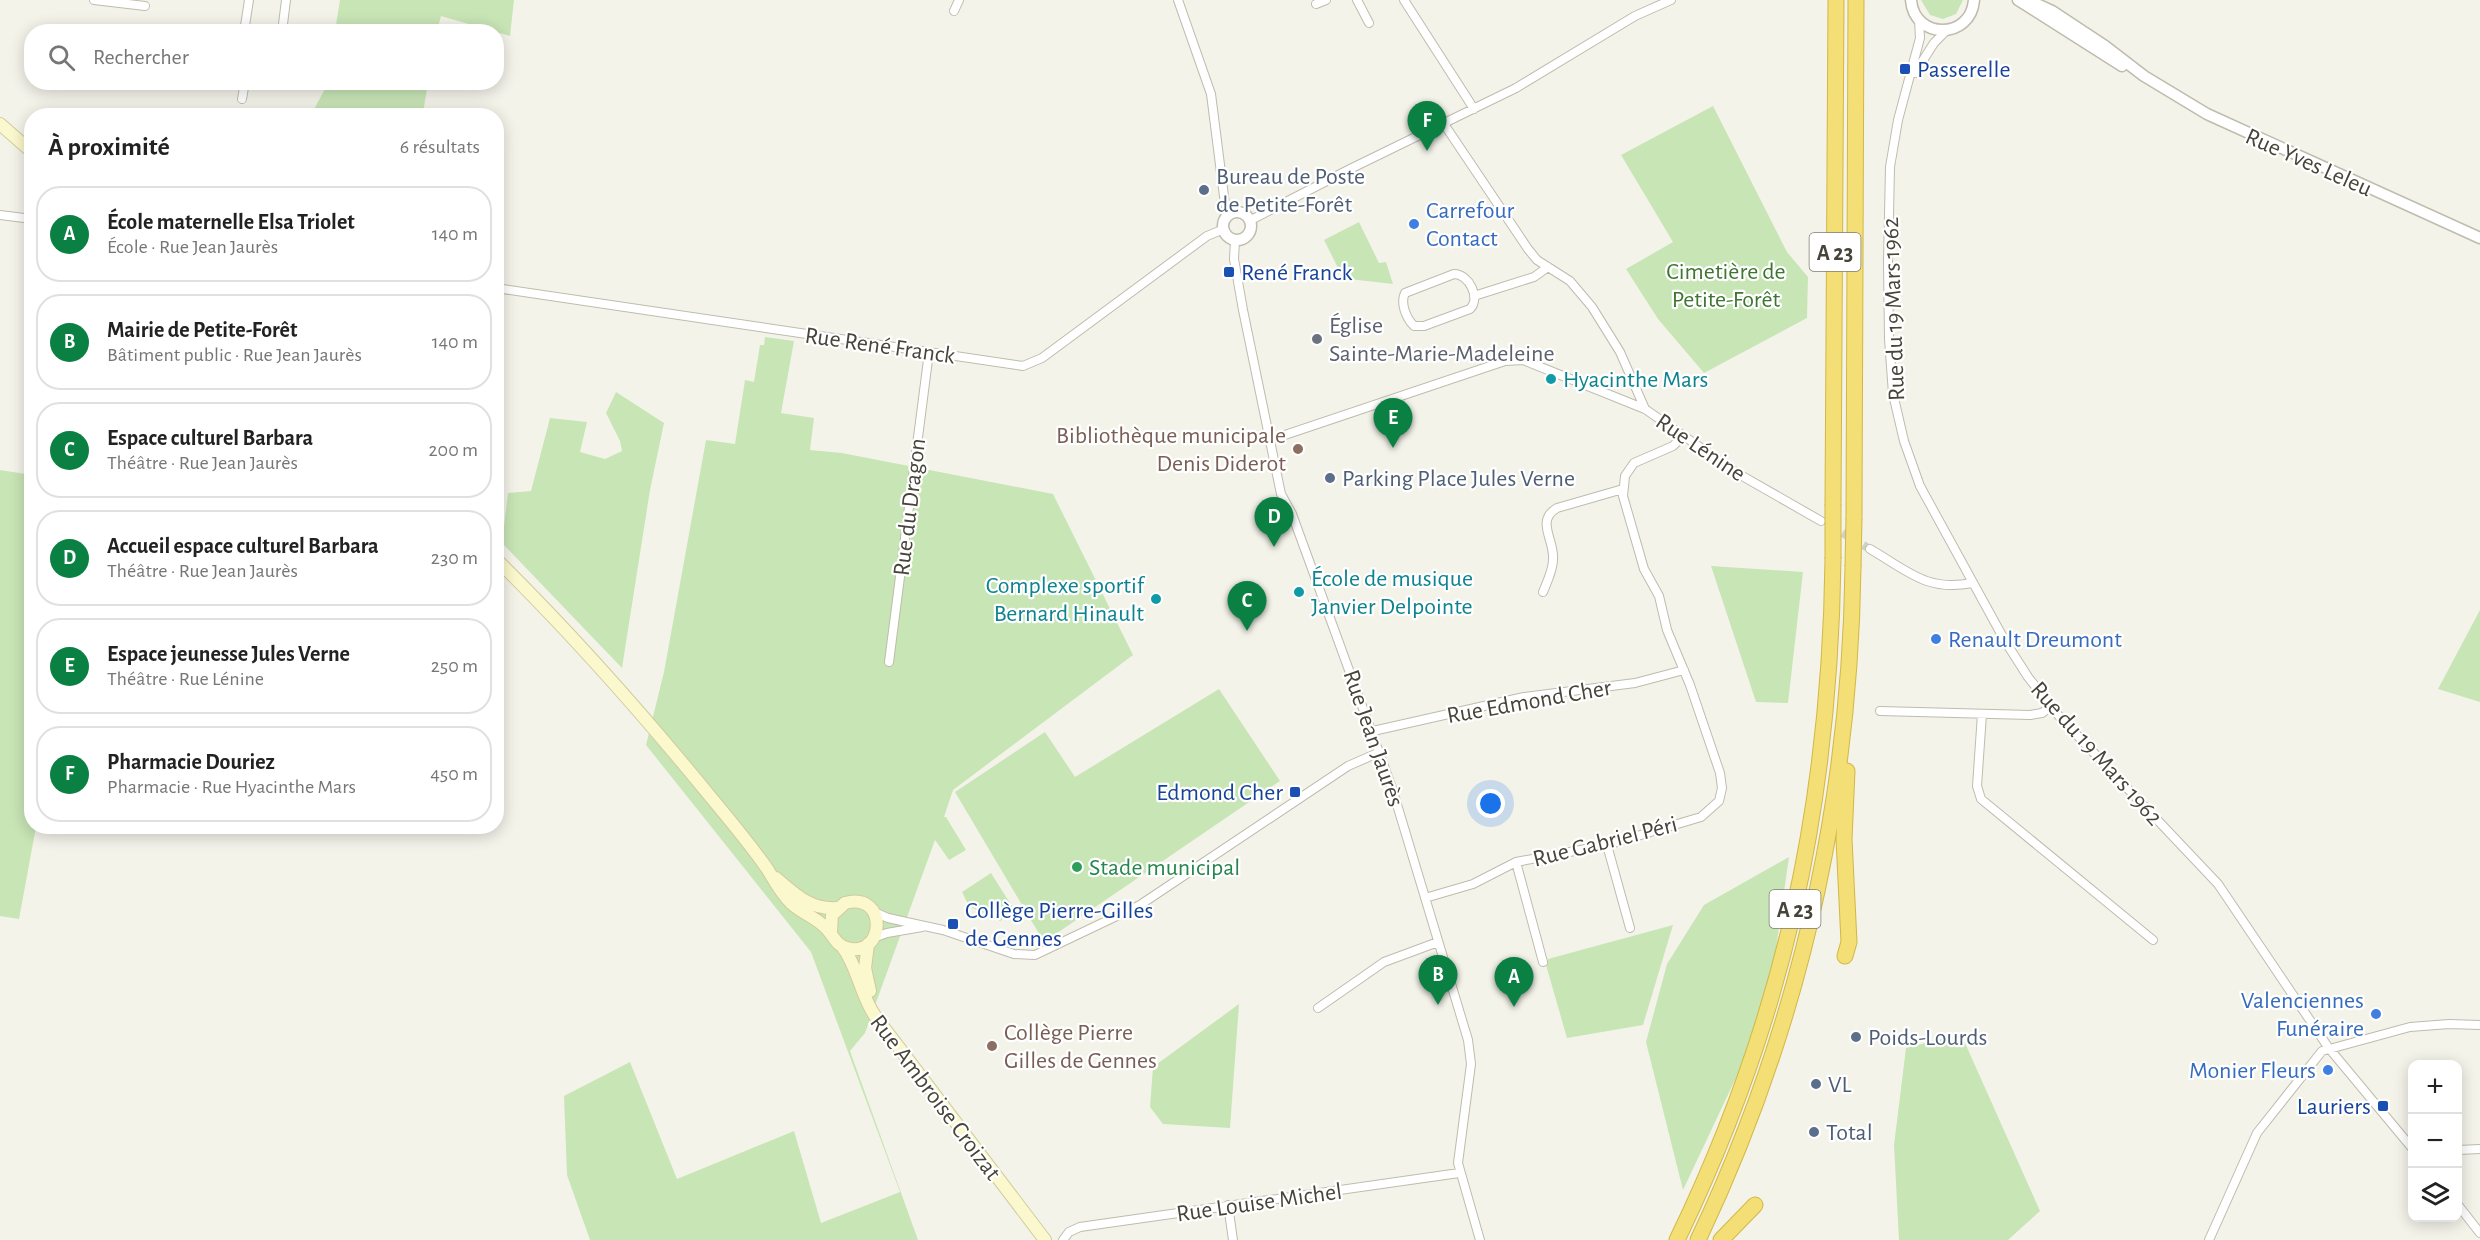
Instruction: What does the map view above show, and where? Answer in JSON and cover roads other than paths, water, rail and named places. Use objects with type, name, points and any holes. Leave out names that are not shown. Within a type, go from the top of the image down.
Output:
[{"type":"highway","name":"A 23","points":[[1677,1240],[1721,1143],[1753,1060],[1774,994],[1798,898],[1813,821],[1823,744],[1833,559],[1836,0]]},
{"type":"highway","name":"A 23","points":[[1698,1240],[1758,1101],[1800,971],[1825,857],[1845,716],[1851,646],[1854,518],[1858,60],[1856,0]]},
{"type":"highway","points":[[1858,60],[1866,0]]},
{"type":"highway","points":[[1845,716],[1847,776],[1844,839],[1849,942],[1845,956]]},
{"type":"highway","points":[[1721,1240],[1755,1205]]},
{"type":"main road","points":[[0,124],[24,146]]},
{"type":"main road","points":[[0,132],[24,148]]},
{"type":"main road","points":[[504,568],[636,708],[768,870],[790,902],[831,933],[842,946],[856,949],[871,941],[877,926],[874,912],[865,904],[856,901],[845,903],[837,908],[830,921],[831,933]]},
{"type":"main road","points":[[768,870],[809,904],[822,908],[837,908]]},
{"type":"main road","name":"Rue Ambroise Croizat","points":[[871,941],[865,973],[877,1005],[1054,1240]]},
{"type":"main road","name":"Rue Ambroise Croizat","points":[[842,946],[851,959],[865,1000],[875,1016],[1044,1240]]},
{"type":"street","points":[[94,0],[146,6]]},
{"type":"street","points":[[245,24],[249,0]]},
{"type":"street","points":[[283,24],[286,0]]},
{"type":"street","points":[[954,11],[959,0]]},
{"type":"street","points":[[1178,0],[1188,22],[1211,94],[1225,204],[1229,215]]},
{"type":"street","points":[[1316,4],[1326,0]]},
{"type":"street","points":[[1357,0],[1369,24]]},
{"type":"street","points":[[1404,0],[1474,110]]},
{"type":"street","points":[[1250,221],[1524,84],[1635,16],[1671,0]]},
{"type":"street","points":[[1911,0],[1919,20],[1931,29],[1946,31],[1962,24],[1976,2]]},
{"type":"street","name":"Rue Yves Leleu","points":[[2018,0],[2109,58],[2198,109],[2241,131],[2480,238]]},
{"type":"street","name":"Rue Yves Leleu","points":[[2028,0],[2052,11],[2105,46],[2144,76]]},
{"type":"street","name":"Rue du 19 Mars 1962","points":[[1919,20],[1920,38],[1896,131],[1889,178],[1889,339],[1893,394],[1901,429],[1918,480],[1972,583],[2012,652],[2051,706],[2218,884],[2328,1047],[2408,1143]]},
{"type":"street","name":"Rue du 19 Mars 1962","points":[[1910,81],[1929,49],[1946,31]]},
{"type":"street","points":[[242,99],[243,90]]},
{"type":"street","points":[[1444,124],[1528,249],[1574,286],[1601,320],[1620,352],[1645,409]]},
{"type":"street","points":[[1241,213],[1250,221],[1248,235],[1235,240],[1228,236],[1224,229],[1224,221],[1229,215],[1241,213]]},
{"type":"street","points":[[0,215],[24,218]]},
{"type":"street","name":"Rue René Franck","points":[[504,289],[1017,366],[1032,363],[1207,236],[1224,229]]},
{"type":"street","name":"Rue Jean Jaurès","points":[[1235,240],[1236,271],[1281,494],[1292,514],[1373,731],[1457,999],[1470,1053],[1468,1093],[1458,1152],[1459,1173],[1480,1240]]},
{"type":"street","points":[[1474,296],[1534,277],[1548,267]]},
{"type":"street","points":[[1457,273],[1468,279],[1474,296],[1475,302],[1470,309],[1421,327],[1409,321],[1403,302],[1403,296],[1408,291],[1457,273]]},
{"type":"street","name":"Rue du Dragon","points":[[889,662],[929,352]]},
{"type":"street","name":"Rue Lénine","points":[[1270,440],[1515,359],[1533,363],[1645,409],[1737,473],[1821,521]]},
{"type":"street","points":[[1543,592],[1553,560],[1546,524],[1550,513],[1557,508],[1623,489],[1625,476],[1634,463],[1673,446],[1683,436]]},
{"type":"street","name":"Rue Gabriel Péri","points":[[1425,898],[1473,884],[1516,862],[1607,845],[1701,817],[1719,801],[1722,778],[1684,670],[1667,630],[1659,596],[1644,569],[1623,489]]},
{"type":"street","points":[[1869,549],[1933,584],[1946,587],[1972,583]]},
{"type":"street","name":"Rue Edmond Cher","points":[[1373,731],[1524,697],[1635,683],[1684,670]]},
{"type":"street","points":[[1880,711],[2037,715],[2051,706]]},
{"type":"street","points":[[1982,714],[1977,786],[1981,799],[2153,940]]},
{"type":"street","points":[[874,912],[1014,954],[1030,956],[1043,952],[1132,909],[1348,766],[1380,752]]},
{"type":"street","points":[[1607,845],[1630,928]]},
{"type":"street","points":[[1516,862],[1544,962]]},
{"type":"street","points":[[871,941],[908,928],[928,927]]},
{"type":"street","points":[[1318,1008],[1384,962],[1438,942]]},
{"type":"street","points":[[2209,1240],[2260,1127],[2319,1054],[2328,1047],[2418,1026],[2480,1025]]},
{"type":"street","points":[[2344,1043],[2343,1058],[2348,1072]]},
{"type":"street","points":[[2462,1150],[2480,1149]]},
{"type":"street","name":"Rue Louise Michel","points":[[1063,1240],[1069,1232],[1080,1227],[1459,1173]]},
{"type":"street","points":[[1228,1205],[1233,1240]]},
{"type":"street","points":[[2462,1211],[2480,1233]]},
{"type":"tunnel","points":[[1832,527],[1870,549]]},
{"type":"place","name":"Passerelle","points":[[1905,69]]},
{"type":"place","name":"Pharmacie Douriez","points":[[1427,151]]},
{"type":"place","name":"Bureau de Poste de Petite-Forêt","points":[[1204,190]]},
{"type":"place","name":"Carrefour Contact","points":[[1414,224]]},
{"type":"place","name":"René Franck","points":[[1229,272]]},
{"type":"place","name":"Église Sainte-Marie-Madeleine","points":[[1317,339]]},
{"type":"place","name":"Hyacinthe Mars","points":[[1551,379]]},
{"type":"place","name":"Espace jeunesse Jules Verne","points":[[1393,448]]},
{"type":"place","name":"Bibliothèque municipale Denis Diderot","points":[[1298,449]]},
{"type":"place","name":"Parking Place Jules Verne","points":[[1330,478]]},
{"type":"place","name":"Accueil espace culturel Barbara","points":[[1274,547]]},
{"type":"place","name":"École de musique Janvier Delpointe","points":[[1299,592]]},
{"type":"place","name":"Complexe sportif Bernard Hinault","points":[[1156,599]]},
{"type":"place","name":"Espace culturel Barbara","points":[[1247,631]]},
{"type":"place","name":"Renault Dreumont","points":[[1936,639]]},
{"type":"place","name":"Edmond Cher","points":[[1295,792]]},
{"type":"place","name":"Stade municipal","points":[[1077,867]]},
{"type":"place","name":"Collège Pierre-Gilles de Gennes","points":[[953,924]]},
{"type":"place","name":"Mairie de Petite-Forêt","points":[[1438,1005]]},
{"type":"place","name":"École maternelle Elsa Triolet","points":[[1514,1007]]},
{"type":"place","name":"Valenciennes Funéraire","points":[[2376,1014]]},
{"type":"place","name":"Poids-Lourds","points":[[1856,1037]]},
{"type":"place","name":"Collège Pierre Gilles de Gennes","points":[[992,1046]]},
{"type":"place","name":"Monier Fleurs","points":[[2328,1070]]},
{"type":"place","name":"VL","points":[[1816,1084]]},
{"type":"place","name":"Lauriers","points":[[2383,1106]]},
{"type":"place","name":"Total","points":[[1814,1132]]},
{"type":"park label","name":"Cimetière de Petite-Forêt","points":[[1726,285]]}]
